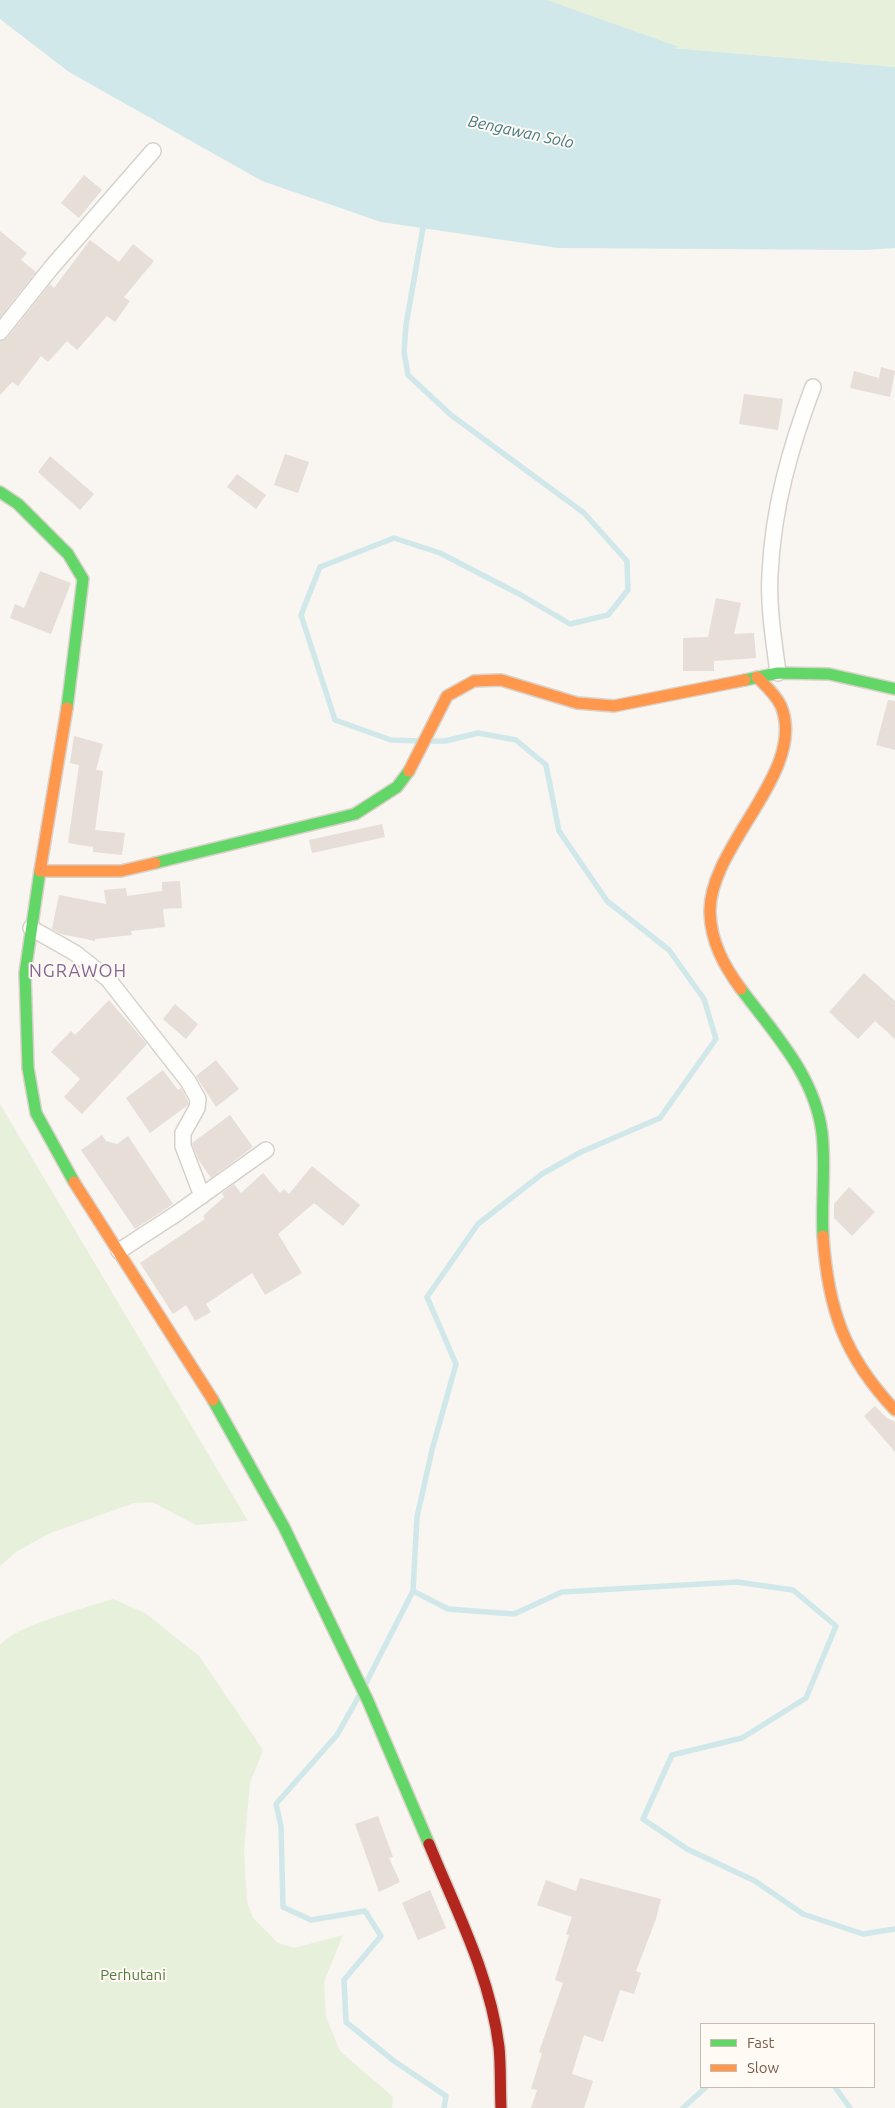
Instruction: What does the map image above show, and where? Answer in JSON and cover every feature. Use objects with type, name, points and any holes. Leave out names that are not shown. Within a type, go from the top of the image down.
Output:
[{"type":"street","points":[[0,332],[51,268],[153,151]]},
{"type":"street","points":[[778,673],[770,575],[774,526],[788,460],[813,387]]},
{"type":"street","points":[[0,492],[18,504],[68,554],[83,579],[72,679],[25,973],[28,1068],[36,1113],[62,1161],[220,1410],[284,1527],[368,1701],[438,1866],[462,1917],[489,1998],[499,2047],[501,2108]]},
{"type":"street","points":[[40,871],[121,871],[185,857],[355,814],[397,787],[406,778],[447,696],[474,681],[501,680],[577,703],[614,706],[778,673],[830,674],[895,689]]},
{"type":"street","points":[[757,677],[769,689],[782,709],[783,750],[761,796],[726,857],[717,878],[710,911],[714,941],[719,956],[729,974],[780,1038],[809,1088],[822,1125],[822,1233],[834,1317],[860,1367],[879,1393],[895,1410]]},
{"type":"street","points":[[31,928],[75,953],[108,979],[188,1082],[198,1099],[197,1108],[183,1133],[183,1146],[202,1196]]},
{"type":"street","points":[[119,1251],[202,1196],[266,1150]]},
{"type":"green space","points":[[547,0],[895,0],[895,67],[662,47],[677,47]]},
{"type":"green space","points":[[0,1104],[248,1521],[196,1525],[152,1502],[134,1503],[48,1534],[16,1552],[0,1566]]},
{"type":"green space","name":"Perhutani","points":[[113,1599],[145,1613],[199,1656],[263,1750],[250,1783],[244,1851],[247,1902],[253,1918],[278,1943],[294,1948],[343,1935],[324,1982],[326,2017],[340,2051],[393,2097],[392,2108],[0,2108],[0,1645],[21,1631],[36,1624]]},
{"type":"water","name":"Bengawan Solo","points":[[0,0],[547,0],[679,47],[673,48],[895,67],[895,248],[864,250],[558,248],[381,222],[262,181],[69,72],[0,19]]},
{"type":"building","points":[[84,175],[102,190],[79,218],[61,203]]},
{"type":"building","points":[[0,231],[27,253],[21,260],[36,272],[0,317]]},
{"type":"building","points":[[90,240],[119,262],[133,244],[154,261],[124,297],[130,301],[115,322],[107,316],[77,350],[67,341],[48,362],[41,356],[18,386],[12,382],[0,395],[0,341],[7,338],[50,284],[54,288]]},
{"type":"building","points":[[881,367],[895,371],[890,397],[850,388],[854,371],[879,378]]},
{"type":"building","points":[[744,394],[783,399],[778,430],[739,424]]},
{"type":"building","points":[[285,454],[309,462],[298,493],[274,485]]},
{"type":"building","points":[[50,456],[94,494],[80,510],[38,472]]},
{"type":"building","points":[[237,474],[266,495],[256,509],[227,487]]},
{"type":"building","points":[[40,571],[71,583],[51,634],[10,618],[15,604],[24,608]]},
{"type":"building","points":[[716,598],[741,603],[734,634],[754,633],[756,658],[714,661],[714,671],[683,671],[683,638],[708,637]]},
{"type":"building","points":[[888,700],[895,701],[895,750],[876,745]]},
{"type":"building","points":[[74,736],[103,744],[96,770],[103,771],[95,830],[125,833],[122,855],[93,852],[93,847],[68,843],[79,765],[70,763]]},
{"type":"building","points":[[382,824],[385,837],[312,853],[309,840]]},
{"type":"building","points":[[180,881],[182,908],[163,909],[165,927],[131,931],[132,935],[95,939],[95,941],[61,934],[52,929],[59,895],[106,904],[104,890],[126,888],[127,896],[162,891],[162,882]]},
{"type":"building","points":[[864,973],[895,1001],[895,1039],[875,1021],[858,1039],[829,1012]]},
{"type":"building","points":[[109,1000],[147,1044],[82,1114],[64,1097],[80,1079],[51,1052],[71,1031],[75,1035]]},
{"type":"building","points":[[175,1004],[198,1024],[186,1039],[163,1019]]},
{"type":"building","points":[[216,1060],[239,1089],[216,1107],[196,1076]]},
{"type":"building","points":[[163,1070],[178,1090],[181,1088],[188,1101],[188,1105],[150,1133],[126,1098]]},
{"type":"building","points":[[230,1115],[253,1147],[211,1178],[198,1159],[192,1143]]},
{"type":"building","points":[[102,1135],[106,1141],[117,1144],[128,1136],[173,1204],[135,1229],[81,1150]]},
{"type":"building","points":[[312,1166],[360,1205],[343,1226],[314,1203],[278,1234],[302,1273],[265,1295],[252,1273],[206,1304],[211,1312],[195,1321],[186,1305],[173,1314],[140,1263],[205,1219],[203,1216],[224,1197],[222,1193],[234,1184],[241,1193],[263,1173],[280,1193],[284,1189],[289,1194]]},
{"type":"building","points":[[849,1187],[875,1212],[852,1236],[834,1218],[834,1204]]},
{"type":"building","points":[[875,1406],[887,1418],[895,1422],[895,1452],[864,1416]]},
{"type":"building","points":[[378,1816],[393,1857],[389,1858],[400,1882],[379,1892],[355,1824]]},
{"type":"building","points":[[580,1878],[661,1899],[656,1919],[636,1971],[641,1973],[634,1994],[620,1990],[603,2042],[584,2035],[572,2074],[593,2081],[584,2108],[531,2108],[537,2090],[531,2089],[542,2053],[539,2052],[563,1983],[555,1980],[569,1935],[566,1934],[572,1917],[537,1905],[546,1880],[576,1891]]},
{"type":"building","points":[[430,1890],[446,1928],[418,1940],[402,1903]]},
{"type":"waterway","points":[[419,741],[391,740],[335,720],[301,615],[320,567],[394,538],[440,553],[521,595],[570,624],[608,615],[628,590],[627,561],[584,513],[451,415],[408,375],[404,352],[406,325],[423,228]]},
{"type":"waterway","points":[[365,1685],[413,1591],[417,1517],[432,1450],[456,1364],[427,1297],[478,1224],[542,1174],[581,1152],[660,1118],[716,1039],[704,999],[669,950],[607,901],[559,831],[546,765],[516,740],[478,733],[445,741],[428,741]]},
{"type":"waterway","points":[[413,1591],[448,1609],[514,1614],[562,1592],[737,1582],[793,1590],[836,1626],[806,1698],[742,1738],[672,1755],[643,1819],[687,1849],[755,1881],[803,1914],[863,1934],[895,1929]]},
{"type":"waterway","points":[[359,1696],[337,1735],[276,1804],[281,1826],[283,1907],[311,1920],[365,1911],[381,1936],[344,1980],[346,2022],[394,2061],[446,2096],[444,2108]]},
{"type":"waterway","points":[[683,2108],[705,2088]]},
{"type":"waterway","points":[[836,2088],[850,2108]]},
{"type":"traffic: fast","points":[[0,492],[18,504],[68,554],[83,579],[67,708]]},
{"type":"traffic: fast","points":[[745,680],[778,673],[829,674],[895,689]]},
{"type":"traffic: fast","points":[[155,863],[355,814],[397,787],[409,771]]},
{"type":"traffic: fast","points":[[40,871],[25,973],[28,1068],[36,1113],[74,1182]]},
{"type":"traffic: fast","points":[[741,989],[791,1056],[802,1074],[818,1112],[823,1146],[823,1236]]},
{"type":"traffic: fast","points":[[213,1400],[284,1527],[368,1701],[429,1844]]},
{"type":"traffic: slow","points":[[741,989],[729,972],[716,944],[710,913],[714,888],[724,862],[770,782],[781,756],[786,731],[779,702],[774,694],[757,677]]},
{"type":"traffic: slow","points":[[409,771],[447,696],[474,681],[501,680],[577,703],[614,706],[745,680]]},
{"type":"traffic: slow","points":[[67,708],[40,871],[121,871],[155,863]]},
{"type":"traffic: slow","points":[[74,1182],[213,1400]]},
{"type":"traffic: slow","points":[[823,1236],[829,1286],[842,1330],[863,1370],[877,1390],[895,1410]]},
{"type":"traffic: jam","points":[[429,1844],[471,1943],[488,1994],[495,2020],[499,2047],[501,2108]]},
{"type":"district","name":"NGRAWOH","points":[[78,971]]}]
